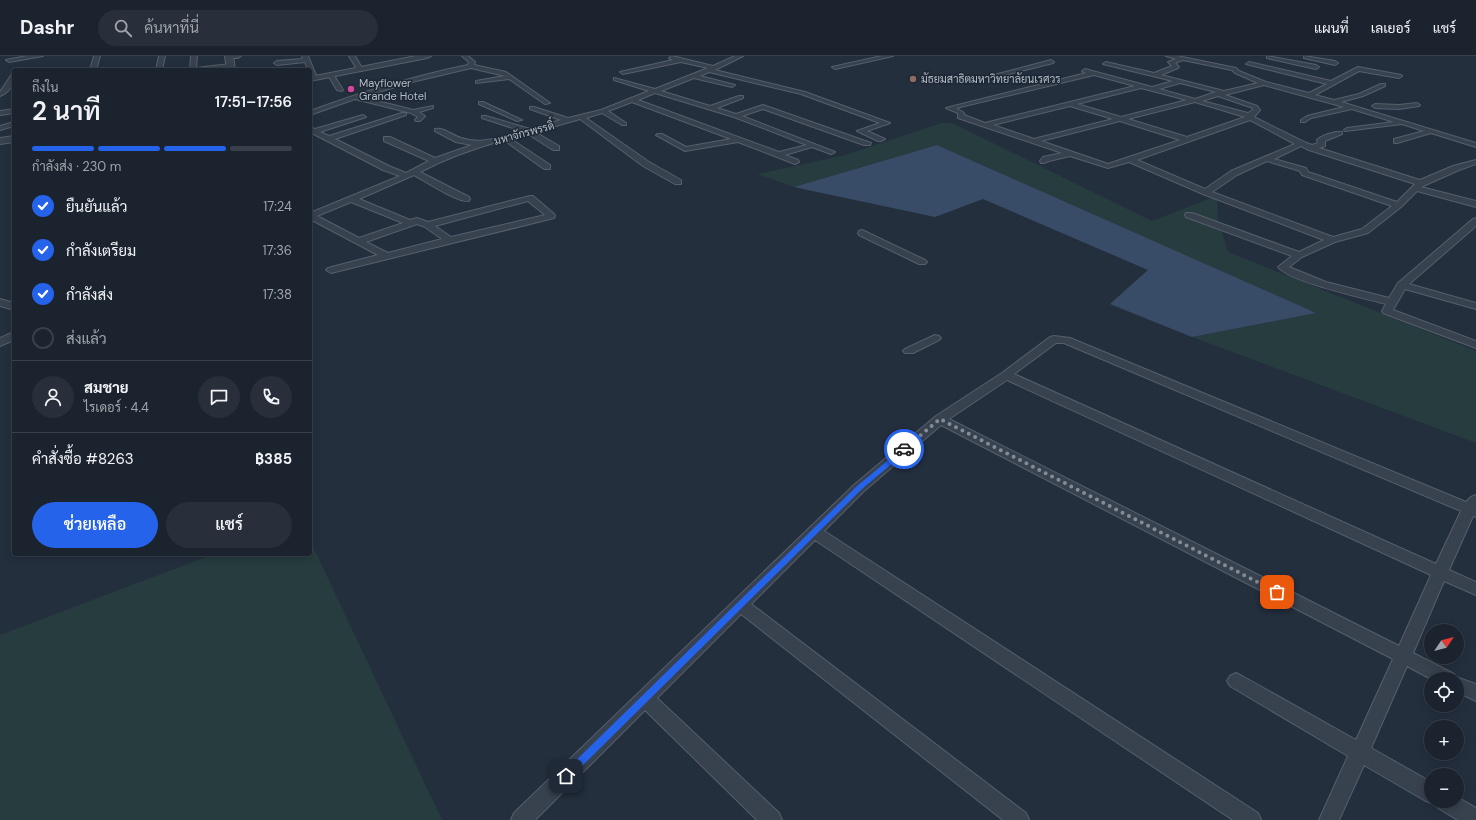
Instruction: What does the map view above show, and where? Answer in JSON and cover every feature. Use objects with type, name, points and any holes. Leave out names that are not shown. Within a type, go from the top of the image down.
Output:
[{"type":"street","points":[[9,60],[40,56]]},
{"type":"street","points":[[94,68],[97,56]]},
{"type":"street","points":[[160,68],[162,56]]},
{"type":"street","points":[[194,56],[194,68]]},
{"type":"street","points":[[230,68],[229,57],[238,56]]},
{"type":"street","points":[[274,56],[278,68]]},
{"type":"street","points":[[352,56],[360,70]]},
{"type":"street","points":[[312,79],[427,56]]},
{"type":"street","points":[[465,56],[472,62],[471,66]]},
{"type":"street","points":[[664,56],[806,94],[887,123],[860,132],[881,139]]},
{"type":"street","name":"มหาจักรพรรดิ์","points":[[312,215],[435,161],[483,144],[603,111],[712,69],[740,56]]},
{"type":"street","points":[[835,67],[890,56]]},
{"type":"street","points":[[1169,56],[1241,66],[1332,83]]},
{"type":"street","points":[[1316,67],[1270,56],[1241,66],[1237,72],[1264,83],[1353,107],[1476,145]]},
{"type":"street","points":[[1300,56],[1335,63]]},
{"type":"street","points":[[277,63],[306,58],[309,68]]},
{"type":"street","points":[[1155,75],[1176,67],[1171,62],[1183,59]]},
{"type":"street","points":[[624,72],[681,60]]},
{"type":"street","points":[[997,75],[1051,62]]},
{"type":"street","points":[[1106,64],[1224,92]]},
{"type":"street","points":[[312,112],[354,97],[432,73],[471,66],[500,72],[510,77],[547,103]]},
{"type":"street","points":[[1310,95],[1358,69],[1398,76]]},
{"type":"street","points":[[1085,71],[1194,100],[1250,117],[1312,148],[1476,204]]},
{"type":"street","points":[[1094,73],[948,108],[960,112],[960,116],[962,117],[1068,154],[1108,166],[1189,140],[1250,117],[1257,110],[1255,107],[1217,94]]},
{"type":"street","points":[[331,75],[340,90]]},
{"type":"street","points":[[694,76],[732,85]]},
{"type":"street","points":[[2,93],[12,77]]},
{"type":"street","points":[[478,82],[510,77]]},
{"type":"street","points":[[616,79],[736,116],[831,152]]},
{"type":"street","points":[[1152,89],[1180,81]]},
{"type":"street","points":[[1034,141],[1264,83]]},
{"type":"street","points":[[1335,102],[1360,95],[1382,85]]},
{"type":"street","points":[[984,124],[1141,86]]},
{"type":"street","points":[[2,93],[12,88]]},
{"type":"street","points":[[792,98],[806,94]]},
{"type":"street","points":[[354,97],[414,112],[422,116],[418,120]]},
{"type":"street","points":[[712,108],[741,97]]},
{"type":"street","points":[[633,100],[778,154],[795,162]]},
{"type":"street","points":[[481,103],[519,120],[542,128]]},
{"type":"street","points":[[736,116],[773,103]]},
{"type":"street","points":[[1070,104],[1189,140]]},
{"type":"street","points":[[1303,121],[1309,117],[1362,105],[1399,108],[1417,105]]},
{"type":"street","points":[[1375,106],[1404,113]]},
{"type":"street","points":[[414,112],[431,107]]},
{"type":"street","points":[[763,107],[867,143]]},
{"type":"street","points":[[532,108],[569,120]]},
{"type":"street","points":[[0,113],[12,111]]},
{"type":"street","points":[[603,111],[624,124]]},
{"type":"street","points":[[330,138],[404,114]]},
{"type":"street","points":[[312,130],[367,116]]},
{"type":"street","points":[[484,117],[529,132],[556,148]]},
{"type":"street","points":[[581,117],[646,164],[678,182]]},
{"type":"street","points":[[1347,130],[1406,123]]},
{"type":"street","points":[[0,128],[12,125]]},
{"type":"street","points":[[312,130],[386,168],[409,173],[466,199]]},
{"type":"street","points":[[437,130],[458,140],[483,144]]},
{"type":"street","points":[[1397,141],[1432,131]]},
{"type":"street","points":[[1312,148],[1322,144],[1321,140],[1340,133]]},
{"type":"street","points":[[660,135],[685,149],[738,140]]},
{"type":"street","points":[[505,138],[547,167]]},
{"type":"street","points":[[0,142],[12,139]]},
{"type":"street","points":[[387,139],[435,161]]},
{"type":"street","points":[[1206,192],[1234,173],[1302,144]]},
{"type":"street","points":[[778,154],[809,146]]},
{"type":"street","points":[[1044,162],[1046,159],[1068,154]]},
{"type":"street","points":[[1267,159],[1303,170],[1305,171],[1303,172],[1305,174],[1398,205]]},
{"type":"street","points":[[1130,160],[1206,192],[1332,240]]},
{"type":"street","points":[[1392,302],[1322,284],[1283,267],[1299,255],[1332,240],[1365,231],[1398,205],[1418,185],[1456,168],[1476,162]]},
{"type":"street","points":[[331,270],[551,216],[530,198],[428,225]]},
{"type":"street","points":[[351,199],[406,221]]},
{"type":"street","points":[[1189,215],[1299,255]]},
{"type":"street","points":[[312,217],[387,256]]},
{"type":"street","points":[[359,241],[417,221],[428,225],[449,240]]},
{"type":"street","points":[[1476,221],[1402,285],[1387,311],[1476,345]]},
{"type":"street","points":[[862,233],[922,262]]},
{"type":"street","points":[[1402,285],[1476,306]]},
{"type":"street","points":[[0,302],[12,305]]},
{"type":"street","points":[[0,343],[12,336]]},
{"type":"street","points":[[909,351],[935,338]]},
{"type":"street","points":[[520,820],[859,488],[940,419],[1006,376],[1054,339],[1066,340],[1474,507],[1440,573],[1329,820]]},
{"type":"street","points":[[1006,376],[1476,589]]},
{"type":"street","points":[[940,419],[1434,672]]},
{"type":"street","points":[[814,532],[1251,820]]},
{"type":"street","points":[[741,605],[1020,820]]},
{"type":"street","points":[[1236,681],[1424,789]]},
{"type":"street","points":[[1464,687],[1476,693]]},
{"type":"street","points":[[646,698],[772,820]]},
{"type":"street","points":[[1457,808],[1476,819]]},
{"type":"green space","points":[[941,123],[952,123],[1152,221],[1217,196],[1218,219],[1228,252],[1476,351],[1476,443],[1192,337],[1315,313],[937,145],[794,187],[757,174],[846,155]]},
{"type":"green space","points":[[312,544],[442,820],[0,820],[0,635],[209,556],[312,556]]},
{"type":"water","points":[[937,145],[1316,313],[1192,337],[1110,304],[1148,270],[983,199],[935,217],[794,187]]},
{"type":"way so far","points":[[904,449],[940,419],[1277,592]]},
{"type":"place","name":"มัธยมสาธิตมหาวิทยาลัยนเรศวร","points":[[913,79]]},
{"type":"place","name":"Mayflower Grande Hotel","points":[[351,89]]},
{"type":"route","points":[[566,776],[859,488],[904,449]]}]
